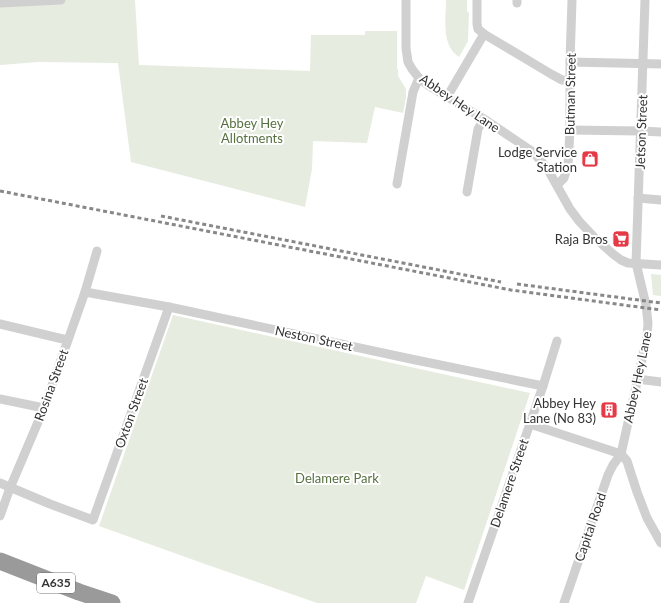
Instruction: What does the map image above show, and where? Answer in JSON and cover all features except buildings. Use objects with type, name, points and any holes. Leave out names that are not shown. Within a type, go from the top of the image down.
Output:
[{"type":"highway","name":"A635","points":[[0,561],[78,595],[112,603]]},
{"type":"street","points":[[0,3],[61,0]]},
{"type":"street","name":"Abbey Hey Lane","points":[[406,0],[406,48],[408,62],[419,78],[429,86],[484,119],[533,152],[547,168],[570,209],[579,221],[612,254],[621,260],[636,263],[646,305],[648,323],[645,344],[621,454]]},
{"type":"street","points":[[477,0],[477,24],[478,28],[484,34],[551,74],[562,80],[570,81]]},
{"type":"street","name":"Butman Street","points":[[557,185],[564,178],[568,165],[572,0]]},
{"type":"street","name":"Jetson Street","points":[[636,263],[645,0]]},
{"type":"street","points":[[447,97],[484,34]]},
{"type":"street","points":[[570,62],[661,64]]},
{"type":"street","points":[[397,184],[413,92],[419,78]]},
{"type":"street","points":[[466,192],[478,129],[484,119]]},
{"type":"street","points":[[570,130],[661,132]]},
{"type":"street","points":[[638,198],[661,200]]},
{"type":"street","name":"Rosina Street","points":[[0,516],[10,488],[44,408],[85,292],[97,251]]},
{"type":"street","points":[[636,263],[661,265]]},
{"type":"street","name":"Neston Street","points":[[85,292],[170,307],[543,386]]},
{"type":"street","name":"Oxton Street","points":[[10,488],[93,520],[170,307]]},
{"type":"street","points":[[0,324],[67,340]]},
{"type":"street","name":"Delamere Street","points":[[468,603],[543,386],[556,341]]},
{"type":"street","points":[[637,379],[661,382]]},
{"type":"street","points":[[0,398],[44,408]]},
{"type":"street","points":[[530,424],[621,454],[627,461],[647,518],[660,539]]},
{"type":"street","name":"Capital Road","points":[[564,603],[608,475],[621,454]]},
{"type":"street","points":[[0,483],[10,488]]},
{"type":"green space","name":"Abbey Hey Allotments","points":[[0,0],[135,0],[139,65],[310,71],[311,35],[365,35],[365,31],[397,31],[398,76],[406,89],[403,113],[375,107],[367,143],[313,141],[312,169],[305,207],[131,162],[118,63],[38,62],[0,65]]},
{"type":"green space","points":[[446,0],[467,0],[467,11],[469,13],[468,41],[459,57],[449,46],[447,39],[445,23]]},
{"type":"green space","points":[[651,274],[661,275],[661,296],[653,295]]},
{"type":"green space","name":"Delamere Park","points":[[173,315],[530,393],[464,590],[426,576],[416,603],[317,603],[99,526]]},
{"type":"railway","points":[[0,191],[511,290],[661,310]]},
{"type":"railway","points":[[161,216],[501,282]]},
{"type":"railway","points":[[517,284],[661,303]]},
{"type":"place","name":"Lodge Service Station","points":[[590,159]]},
{"type":"place","name":"Raja Bros","points":[[621,239]]},
{"type":"place","name":"Abbey Hey Lane (No 83)","points":[[609,410]]}]
